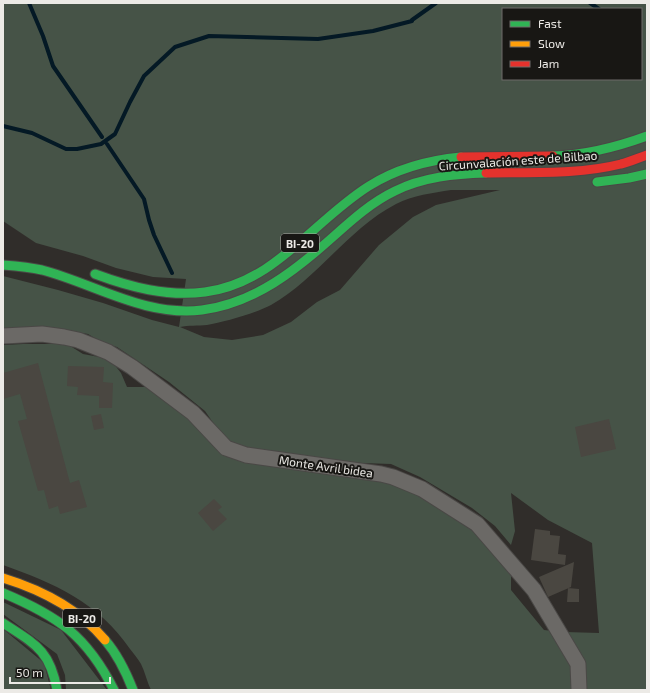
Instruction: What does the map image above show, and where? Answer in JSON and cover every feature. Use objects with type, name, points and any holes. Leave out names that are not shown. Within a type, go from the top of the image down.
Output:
[{"type":"main road","name":"Circunvalación este de Bilbao","points":[[89,272],[116,281],[152,290],[174,293],[198,293],[219,290],[242,283],[275,264],[361,192],[384,178],[405,168],[430,161],[459,157],[579,154],[635,141],[647,136]]},
{"type":"main road","points":[[549,155],[614,137]]},
{"type":"main road","name":"Circunvalación este de Bilbao","points":[[3,265],[27,267],[53,273],[134,303],[164,310],[202,310],[233,303],[259,293],[283,278],[304,262],[364,210],[382,198],[402,188],[424,180],[444,176],[479,173],[565,171],[596,168],[620,164],[647,155]]},
{"type":"main road","points":[[534,172],[552,182]]},
{"type":"main road","points":[[587,183],[606,182],[647,174]]},
{"type":"main road","name":"BI-20","points":[[3,578],[45,593],[82,618],[104,640],[115,654],[132,690]]},
{"type":"main road","name":"BI-20","points":[[3,593],[28,603],[46,613],[66,626],[81,639],[94,654],[107,674],[114,690]]},
{"type":"main road","points":[[3,623],[23,636],[46,657],[54,673],[57,690]]},
{"type":"street","name":"Monte Avril bidea","points":[[3,336],[42,334],[64,337],[78,340],[108,352],[132,367],[193,413],[226,448],[246,455],[381,474],[394,477],[422,489],[476,524],[534,590],[578,664],[579,690]]},
{"type":"green space","points":[[3,3],[647,3],[647,690],[584,690],[565,632],[599,633],[592,543],[548,520],[511,493],[515,531],[511,545],[495,526],[472,508],[420,477],[391,464],[333,462],[242,449],[227,443],[205,411],[169,382],[117,347],[103,343],[88,334],[54,328],[3,329],[3,276],[103,303],[152,320],[179,327],[186,279],[153,277],[116,268],[83,256],[36,243],[3,221]],"holes":[[[451,190],[500,190],[436,205],[413,217],[379,245],[340,290],[317,302],[291,322],[263,335],[232,340],[204,337],[180,327],[207,325],[222,322],[249,314],[271,305],[304,281],[348,240],[379,214],[409,198]]]},
{"type":"green space","points":[[67,344],[83,354],[110,359],[121,373],[127,387],[147,387],[193,420],[219,451],[384,481],[407,489],[462,519],[511,569],[511,590],[544,630],[553,631],[573,665],[574,690],[151,690],[140,662],[118,633],[90,607],[57,587],[3,565],[3,345]]},
{"type":"green space","points":[[3,602],[61,630],[107,690],[66,690],[65,675],[57,654],[3,614]]},
{"type":"green space","points":[[3,629],[44,663],[51,690],[3,690]]},
{"type":"building","points":[[38,363],[70,483],[79,480],[87,507],[60,514],[58,506],[49,509],[44,490],[38,491],[18,421],[27,419],[20,394],[3,399],[3,373]]},
{"type":"building","points":[[68,366],[104,367],[103,382],[113,383],[112,408],[99,408],[99,396],[77,395],[78,387],[67,386]]},
{"type":"building","points":[[101,414],[104,428],[94,430],[91,416]]},
{"type":"building","points":[[609,419],[616,449],[581,457],[575,427]]},
{"type":"building","points":[[214,499],[222,507],[218,510],[227,519],[213,531],[198,513]]},
{"type":"building","points":[[535,529],[550,531],[550,535],[560,536],[558,554],[566,555],[565,565],[531,560]]},
{"type":"building","points":[[574,562],[571,587],[548,597],[539,577]]},
{"type":"building","points":[[568,588],[579,589],[579,602],[567,602]]},
{"type":"waterway","points":[[29,3],[43,36],[53,66],[102,137]]},
{"type":"waterway","points":[[412,20],[436,3]]},
{"type":"waterway","points":[[590,3],[598,8]]},
{"type":"waterway","points":[[3,126],[32,133],[66,149],[77,149],[101,144],[115,134],[144,76],[175,47],[209,36],[318,39],[373,31],[412,21]]},
{"type":"waterway","points":[[107,144],[144,199],[154,235],[172,273]]},
{"type":"traffic: fast","points":[[553,156],[601,150],[647,136]]},
{"type":"traffic: fast","points":[[95,274],[135,287],[163,292],[205,292],[230,286],[252,277],[273,264],[349,200],[379,180],[413,166],[437,160],[461,157]]},
{"type":"traffic: fast","points":[[3,265],[42,270],[120,298],[160,309],[181,311],[202,310],[240,300],[274,283],[290,273],[320,249],[363,211],[378,200],[395,191],[428,179],[463,174],[486,173]]},
{"type":"traffic: fast","points":[[597,182],[647,174]]},
{"type":"traffic: fast","points":[[3,593],[40,610],[69,630],[93,655],[104,671],[114,690]]},
{"type":"traffic: fast","points":[[3,623],[39,649],[50,666],[57,690]]},
{"type":"traffic: fast","points":[[105,640],[121,664],[133,690]]},
{"type":"traffic: slow","points":[[3,578],[32,588],[71,609],[83,618],[105,640]]},
{"type":"traffic: jam","points":[[486,173],[588,170],[621,164],[647,155]]},
{"type":"traffic: jam","points":[[461,157],[553,156]]}]
